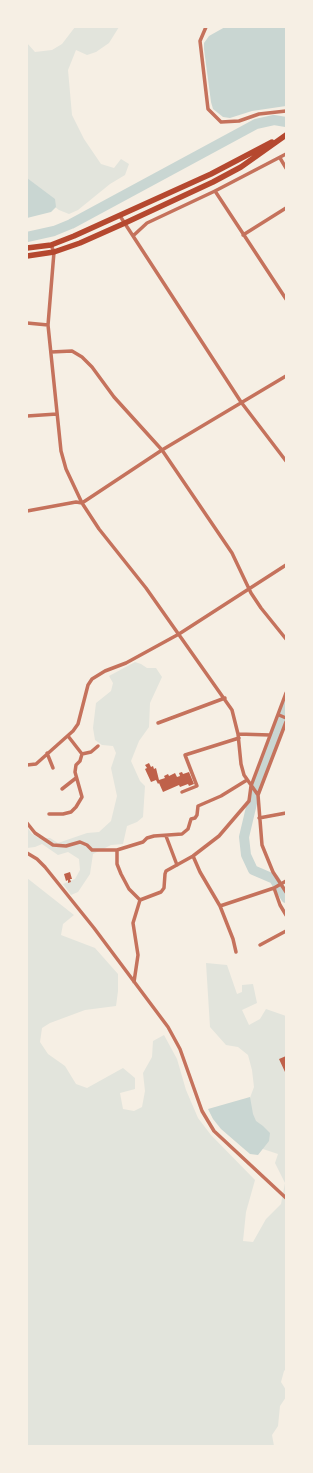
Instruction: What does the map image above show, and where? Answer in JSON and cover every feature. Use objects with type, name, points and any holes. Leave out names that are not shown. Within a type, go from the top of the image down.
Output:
[{"type":"highway","points":[[27,248],[51,245],[120,216],[211,174],[286,135]]},
{"type":"highway","points":[[27,256],[54,252],[80,243],[213,182],[241,167],[286,135]]},
{"type":"street","points":[[206,27],[203,30],[200,41],[208,109],[221,122],[239,121],[260,114],[286,111]]},
{"type":"street","points":[[134,236],[147,223],[215,191],[286,154]]},
{"type":"street","points":[[280,158],[286,168]]},
{"type":"street","points":[[215,191],[286,299]]},
{"type":"street","points":[[243,235],[286,208]]},
{"type":"street","points":[[120,216],[241,402],[286,461]]},
{"type":"street","points":[[51,245],[54,252],[48,325],[61,451],[66,469],[82,503],[99,529],[146,588],[225,698],[232,710],[239,736],[241,764],[247,780],[258,795]]},
{"type":"street","points":[[27,323],[48,325]]},
{"type":"street","points":[[51,352],[72,351],[82,357],[114,397],[162,450],[232,553],[249,589],[261,608],[286,639]]},
{"type":"street","points":[[27,511],[76,502],[82,503],[162,450],[286,376]]},
{"type":"street","points":[[27,416],[57,414]]},
{"type":"street","points":[[27,765],[36,764],[68,736],[78,724],[88,685],[92,679],[105,670],[126,663],[179,634],[286,565]]},
{"type":"street","points":[[134,982],[138,955],[132,923],[140,900],[161,892],[164,888],[166,870],[193,856],[220,836],[249,801],[251,786],[270,735],[280,716],[286,693]]},
{"type":"street","points":[[158,722],[225,698]]},
{"type":"street","points":[[280,716],[286,718]]},
{"type":"street","points":[[286,722],[258,795],[262,845],[274,872],[286,892]]},
{"type":"street","points":[[182,792],[197,786],[185,754],[239,736],[270,735]]},
{"type":"street","points":[[68,736],[82,754]]},
{"type":"street","points":[[82,754],[91,752],[98,746]]},
{"type":"street","points":[[47,753],[53,768]]},
{"type":"street","points":[[49,814],[63,814],[71,812],[82,797],[75,772],[82,754]]},
{"type":"street","points":[[62,789],[76,778]]},
{"type":"street","points":[[27,823],[35,833],[53,845],[66,846],[80,842],[87,845],[92,850],[117,850],[143,842],[147,838],[182,834],[185,832],[191,819],[195,818],[197,815],[198,806],[221,796],[247,780]]},
{"type":"street","points":[[259,818],[286,813]]},
{"type":"street","points":[[166,836],[177,865]]},
{"type":"street","points":[[117,850],[118,864],[121,874],[129,889],[140,900]]},
{"type":"street","points":[[27,853],[45,867],[168,1027],[180,1049],[202,1111],[214,1131],[286,1198]]},
{"type":"street","points":[[193,856],[200,872],[220,906],[236,952]]},
{"type":"street","points":[[220,906],[275,888],[286,881]]},
{"type":"street","points":[[275,888],[280,905],[286,915]]},
{"type":"street","points":[[260,945],[286,931]]},
{"type":"shaded area","points":[[75,27],[119,27],[109,43],[96,52],[87,55],[76,50],[68,70],[72,115],[84,139],[101,164],[114,168],[121,159],[129,164],[125,175],[110,184],[78,210],[69,214],[59,210],[27,186],[27,43],[35,52],[52,50],[62,44]]},
{"type":"shaded area","points":[[225,27],[286,27],[286,106],[252,111],[230,118],[223,117],[213,109],[204,43],[209,36]]},
{"type":"shaded area","points":[[27,178],[55,199],[56,207],[51,212],[27,218]]},
{"type":"shaded area","points":[[135,662],[147,668],[156,668],[162,677],[150,703],[149,727],[139,741],[131,761],[140,781],[145,786],[143,817],[137,822],[127,826],[123,844],[111,845],[93,854],[90,874],[78,892],[71,895],[63,884],[75,879],[80,870],[79,859],[68,852],[58,855],[42,844],[27,848],[27,827],[32,834],[39,838],[50,838],[58,843],[87,833],[99,832],[111,821],[117,796],[111,768],[116,753],[113,746],[102,745],[95,740],[93,728],[96,703],[111,691],[113,683],[109,676]]},
{"type":"shaded area","points":[[27,878],[74,915],[63,924],[61,935],[95,948],[118,974],[116,1006],[85,1010],[50,1023],[42,1028],[40,1042],[48,1054],[65,1066],[76,1084],[87,1088],[123,1068],[135,1078],[135,1089],[120,1093],[123,1109],[134,1111],[142,1107],[145,1091],[143,1073],[152,1057],[153,1041],[164,1035],[177,1059],[186,1090],[198,1118],[211,1135],[255,1180],[246,1212],[243,1241],[253,1242],[266,1219],[281,1204],[285,1183],[275,1163],[278,1154],[260,1148],[245,1111],[254,1087],[248,1055],[238,1047],[226,1045],[210,1027],[206,963],[227,965],[237,994],[242,992],[242,985],[253,984],[257,1003],[242,1010],[249,1025],[260,1019],[266,1009],[286,1016],[286,1369],[281,1382],[286,1390],[286,1397],[280,1406],[278,1426],[272,1435],[274,1446],[27,1446]]},
{"type":"shaded area","points":[[250,1097],[253,1114],[256,1121],[270,1133],[269,1141],[258,1155],[250,1154],[221,1129],[213,1119],[208,1109]]},
{"type":"building","points":[[149,763],[151,767],[153,766],[154,769],[156,768],[159,780],[165,778],[164,776],[168,774],[169,776],[175,773],[177,777],[180,776],[179,773],[182,772],[183,774],[189,772],[194,784],[189,786],[188,784],[180,787],[179,785],[163,792],[156,780],[151,782],[145,769],[147,768],[145,765]]},
{"type":"building","points":[[70,872],[72,879],[70,879],[71,882],[68,883],[68,880],[66,881],[64,874]]},
{"type":"building","points":[[286,1056],[286,1071],[285,1072],[279,1059]]},
{"type":"waterway","points":[[27,237],[54,231],[71,224],[256,124],[274,120],[286,122]]},
{"type":"waterway","points":[[286,706],[253,799],[244,837],[246,855],[253,870],[274,879],[286,898]]}]
